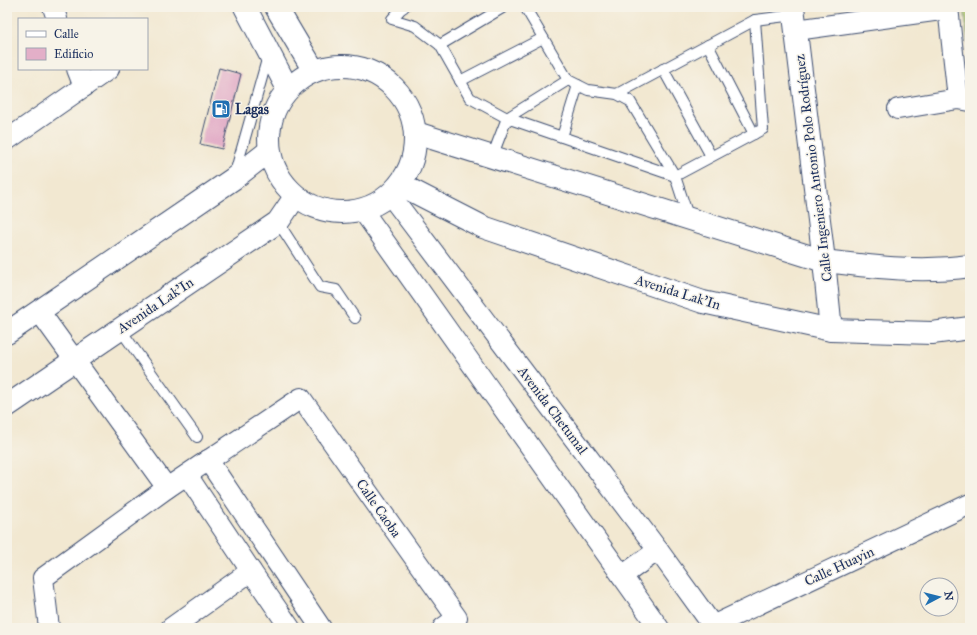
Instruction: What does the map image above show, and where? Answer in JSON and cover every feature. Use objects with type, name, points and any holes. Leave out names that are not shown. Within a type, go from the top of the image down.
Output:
[{"type":"main road","points":[[245,7],[288,89]]},
{"type":"main road","points":[[276,7],[314,71]]},
{"type":"main road","name":"Calle Ingeniero Antonio Polo Rodríguez","points":[[794,13],[831,330]]},
{"type":"main road","points":[[337,65],[359,67],[381,76],[398,91],[410,111],[416,133],[413,161],[396,190],[363,211],[340,214],[334,213],[316,209],[295,197],[278,176],[269,151],[269,129],[276,108],[288,89],[300,78],[314,71],[337,65]]},
{"type":"main road","points":[[416,133],[824,261],[884,268],[943,270],[970,266]]},
{"type":"main road","points":[[7,333],[233,180],[269,151]]},
{"type":"main road","name":"Avenida Lak'In","points":[[396,190],[483,227],[703,302],[831,330],[932,333],[970,328]]},
{"type":"main road","name":"Avenida Lak'In","points":[[7,406],[278,222],[295,197]]},
{"type":"street","points":[[53,7],[57,18]]},
{"type":"street","points":[[794,13],[948,8],[964,100],[898,109]]},
{"type":"street","points":[[7,140],[80,78],[106,70]]},
{"type":"street","name":"Avenida Chetumal","points":[[396,190],[658,550],[711,627]]},
{"type":"street","points":[[363,211],[659,628]]},
{"type":"street","points":[[39,311],[166,488]]},
{"type":"street","name":"Calle Caoba","points":[[208,460],[301,398],[450,623]]},
{"type":"street","points":[[49,628],[43,578],[166,488],[208,460],[321,628]]},
{"type":"street","points":[[187,475],[250,571],[290,628]]},
{"type":"street","name":"Calle Huayin","points":[[711,627],[970,504]]},
{"type":"street","points":[[622,576],[658,550]]},
{"type":"street","points":[[171,628],[250,571]]},
{"type":"lane","points":[[404,7],[392,19],[415,26],[440,45],[470,98],[507,118],[675,176],[763,129],[755,20]]},
{"type":"lane","points":[[440,45],[504,7]]},
{"type":"lane","points":[[525,7],[543,38],[573,83],[588,90],[617,94],[630,101],[675,176],[689,219]]},
{"type":"lane","points":[[617,94],[755,20],[794,13]]},
{"type":"lane","points":[[460,81],[543,38]]},
{"type":"lane","points":[[708,45],[754,134]]},
{"type":"lane","points":[[233,180],[269,52]]},
{"type":"lane","points":[[663,69],[711,156]]},
{"type":"lane","points":[[492,157],[507,118],[573,83]]},
{"type":"lane","points":[[562,137],[573,83]]},
{"type":"lane","points":[[278,222],[320,287],[336,290],[355,318]]},
{"type":"lane","points":[[120,329],[197,437]]},
{"type":"green space","points":[[964,7],[970,7],[970,59]]},
{"type":"building","name":"Lagas","points":[[219,68],[241,74],[222,149],[200,144]]},
{"type":"place","name":"Lagas","points":[[221,109]]}]
